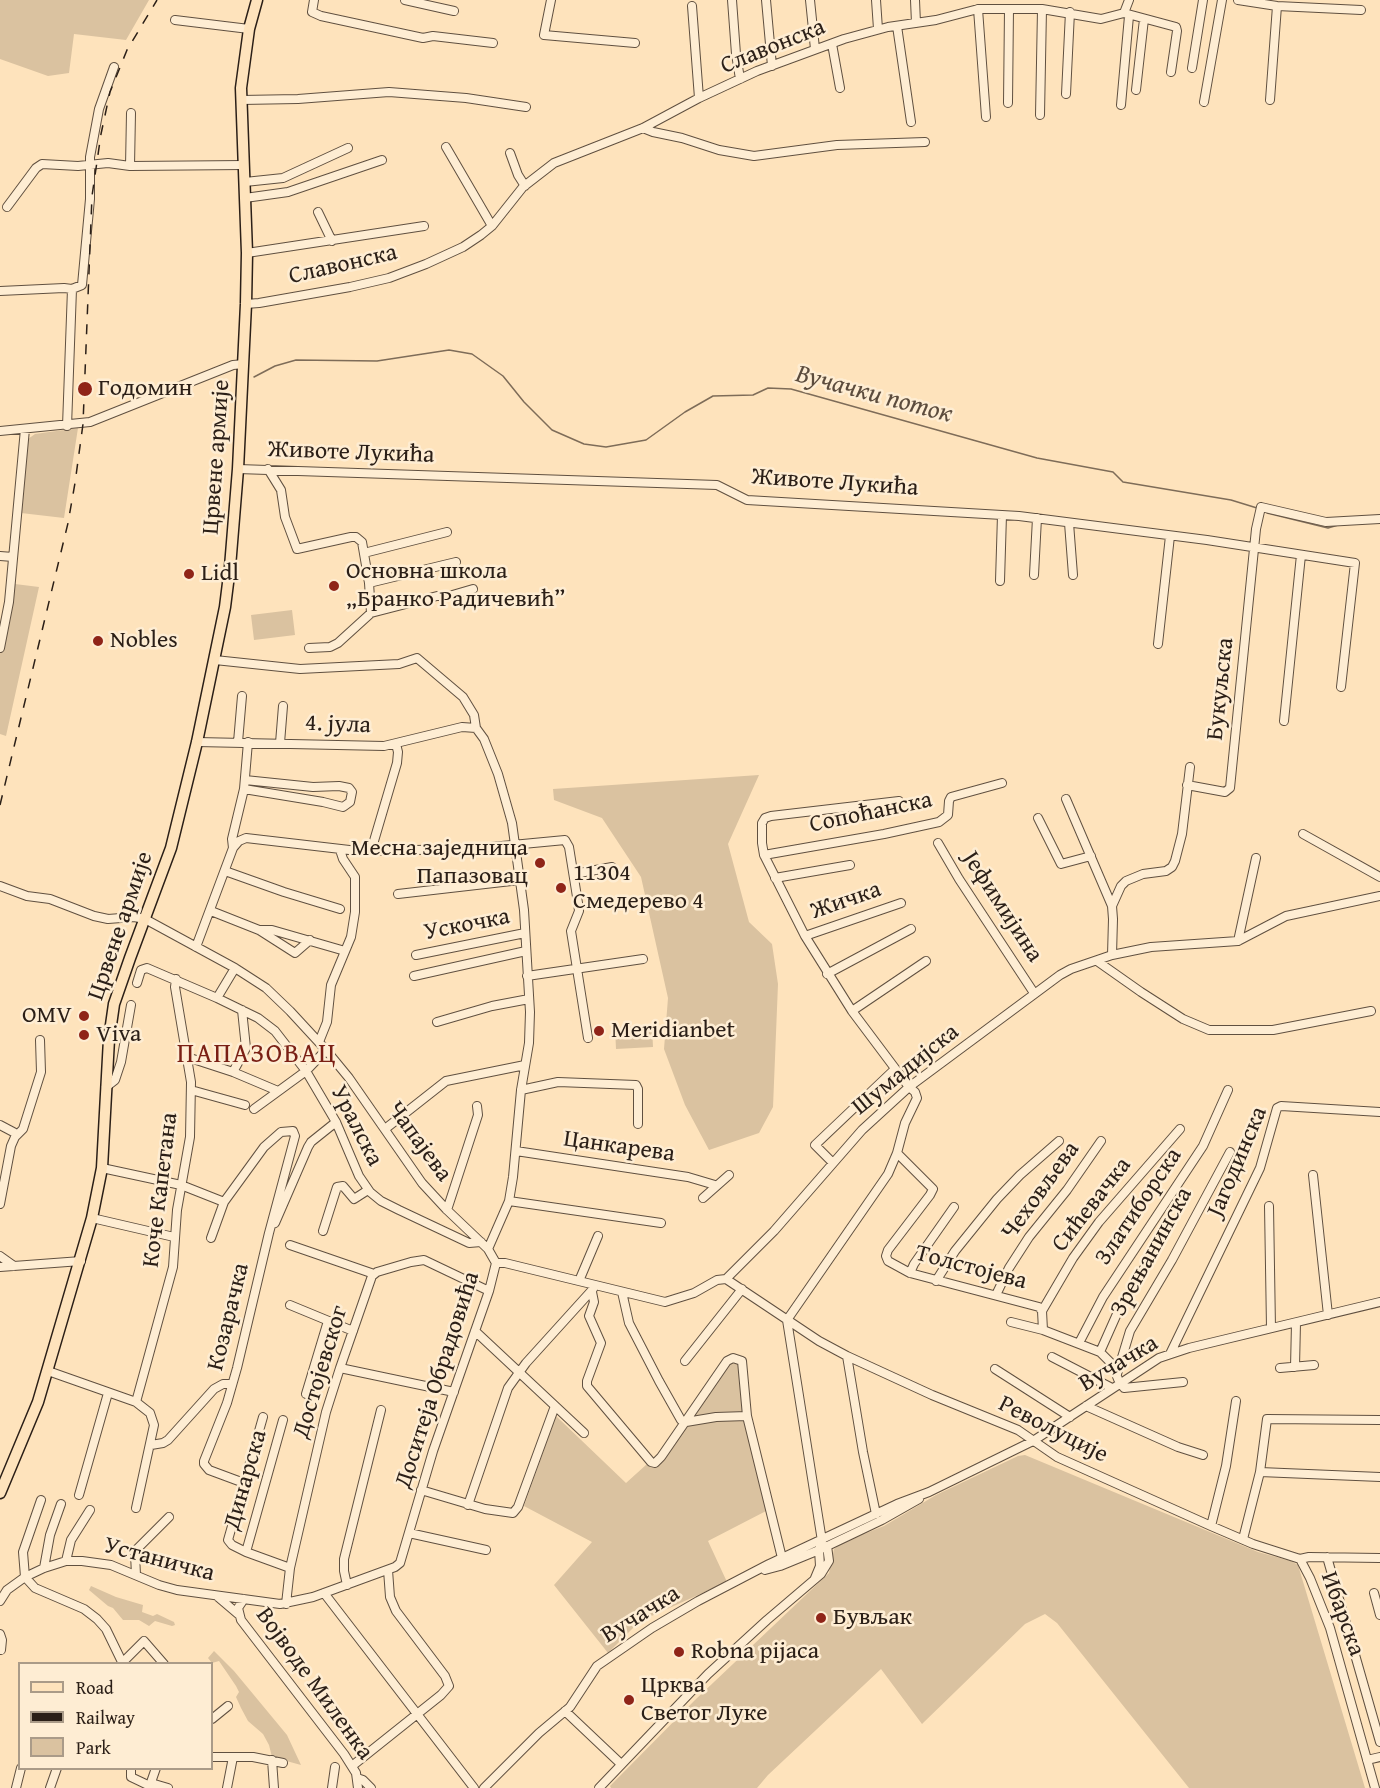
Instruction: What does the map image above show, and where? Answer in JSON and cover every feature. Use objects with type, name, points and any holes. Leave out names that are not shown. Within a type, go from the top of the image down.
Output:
[{"type":"main road","name":"Црвене армије","points":[[0,1493],[32,1420],[92,1218],[102,1168],[109,1039],[114,1004],[171,848],[197,742],[230,574],[246,304],[247,253],[241,100],[243,59],[257,0]]},
{"type":"street","points":[[314,0],[312,12],[321,16],[423,39],[433,36],[493,43]]},
{"type":"street","points":[[405,0],[454,11]]},
{"type":"street","points":[[551,0],[544,35],[635,43]]},
{"type":"street","points":[[732,0],[740,79]]},
{"type":"street","points":[[766,0],[772,66]]},
{"type":"street","points":[[810,0],[815,49]]},
{"type":"street","points":[[876,0],[878,29]]},
{"type":"street","points":[[915,0],[916,23]]},
{"type":"street","points":[[1121,105],[1129,0]]},
{"type":"street","points":[[1192,68],[1203,0]]},
{"type":"street","points":[[1204,102],[1222,0]]},
{"type":"street","points":[[1238,0],[1278,6],[1361,10]]},
{"type":"street","points":[[692,6],[699,98]]},
{"type":"street","points":[[1270,100],[1278,6]]},
{"type":"street","points":[[978,9],[986,117]]},
{"type":"street","name":"Славонска","points":[[246,304],[340,289],[389,278],[426,264],[463,247],[492,226],[525,186],[554,164],[602,142],[643,128],[740,79],[815,49],[878,29],[978,9],[1042,9],[1070,12],[1096,19],[1127,15],[1176,27],[1171,72]]},
{"type":"street","points":[[1008,103],[1009,9]]},
{"type":"street","points":[[1040,115],[1042,9]]},
{"type":"street","points":[[1066,94],[1070,12]]},
{"type":"street","points":[[1136,90],[1144,19]]},
{"type":"street","points":[[175,20],[249,29]]},
{"type":"street","points":[[897,26],[911,122]]},
{"type":"street","points":[[832,44],[840,88]]},
{"type":"street","points":[[0,291],[72,289],[82,285],[90,198],[90,165],[99,109],[114,67]]},
{"type":"street","points":[[241,100],[298,99],[388,92],[466,98],[526,107]]},
{"type":"street","points":[[130,166],[131,113]]},
{"type":"street","points":[[643,128],[719,150],[754,156],[837,145],[925,142]]},
{"type":"street","points":[[446,147],[492,226]]},
{"type":"street","points":[[245,182],[283,178],[348,148]]},
{"type":"street","points":[[510,153],[518,175],[525,186]]},
{"type":"street","points":[[245,198],[288,192],[382,160]]},
{"type":"street","points":[[7,207],[39,165],[244,165]]},
{"type":"street","points":[[318,212],[332,241]]},
{"type":"street","points":[[247,253],[424,226]]},
{"type":"street","points":[[67,426],[72,289]]},
{"type":"street","points":[[0,432],[90,422],[233,364],[244,364]]},
{"type":"street","points":[[0,648],[9,602],[26,429]]},
{"type":"street","name":"Животе Лукића","points":[[238,469],[717,485],[747,500],[1037,518],[1355,562],[1341,687]]},
{"type":"street","points":[[268,469],[281,490],[285,517],[297,549],[354,537],[362,542],[371,613]]},
{"type":"street","points":[[1254,548],[1261,507],[1326,522],[1380,519]]},
{"type":"street","points":[[1000,581],[1002,515]]},
{"type":"street","points":[[1034,575],[1037,518]]},
{"type":"street","points":[[1069,523],[1073,575]]},
{"type":"street","points":[[364,553],[447,532]]},
{"type":"street","points":[[1158,644],[1170,536]]},
{"type":"street","name":"Букуљска","points":[[1187,785],[1225,792],[1230,790],[1254,548]]},
{"type":"street","points":[[1284,721],[1301,555]]},
{"type":"street","points":[[0,556],[13,557]]},
{"type":"street","points":[[369,583],[456,562]]},
{"type":"street","points":[[309,648],[330,647],[338,643],[371,613],[437,596],[449,596],[473,590]]},
{"type":"street","name":"Доситеја Обрадовића","points":[[214,660],[300,669],[399,664],[417,658],[463,697],[474,716],[476,728],[487,745],[504,790],[516,844],[525,933],[530,1031],[508,1201],[488,1249],[496,1263],[489,1291],[421,1490],[400,1563],[388,1570]]},
{"type":"street","points":[[238,742],[242,696]]},
{"type":"street","points":[[280,742],[283,706]]},
{"type":"street","name":"4. јула","points":[[197,742],[280,742],[375,746],[396,744],[462,727],[476,728]]},
{"type":"street","points":[[196,947],[233,848],[233,832],[245,785],[248,742]]},
{"type":"street","points":[[371,851],[397,763],[396,744]]},
{"type":"street","name":"Букуљска","points":[[1112,906],[1121,886],[1126,881],[1143,874],[1166,871],[1172,867],[1179,850],[1190,767]]},
{"type":"street","name":"Сопоћанска","points":[[764,855],[939,822],[948,815],[948,801],[951,796],[1002,783]]},
{"type":"street","points":[[245,785],[339,786],[348,788],[352,792],[350,802],[343,807],[245,785]]},
{"type":"street","points":[[1066,799],[1112,906],[1112,955]]},
{"type":"street","points":[[599,1788],[708,1674],[821,1574],[827,1566],[829,1554],[823,1545],[788,1320],[888,1174],[897,1153],[905,1123],[917,1098],[915,1092],[852,1011],[805,936],[764,855],[762,823],[767,817],[899,801]]},
{"type":"street","points":[[1038,818],[1061,864],[1091,856]]},
{"type":"street","points":[[233,832],[236,838],[241,840]]},
{"type":"street","points":[[1303,834],[1380,877]]},
{"type":"street","points":[[233,848],[246,838],[340,850],[371,851],[458,849],[565,840],[569,847],[579,911],[571,931],[588,1038]]},
{"type":"street","name":"Јефимијина","points":[[938,843],[1034,993]]},
{"type":"street","points":[[319,1042],[327,1022],[331,985],[351,937],[354,921],[356,882],[340,850]]},
{"type":"street","points":[[1238,941],[1256,858]]},
{"type":"street","points":[[775,878],[850,865]]},
{"type":"street","points":[[574,874],[612,867]]},
{"type":"street","points":[[225,872],[340,909]]},
{"type":"street","points":[[398,894],[520,880]]},
{"type":"street","points":[[0,886],[27,896],[50,899],[94,916],[108,919],[134,917],[145,919]]},
{"type":"street","name":"Шумадијска","points":[[496,1263],[505,1263],[579,1281],[593,1288],[648,1299],[670,1302],[694,1293],[717,1280],[726,1279],[774,1231],[862,1130],[909,1087],[1034,993],[1071,969],[1112,955],[1151,947],[1238,941],[1286,916],[1380,896]]},
{"type":"street","name":"Жичка","points":[[805,936],[901,903]]},
{"type":"street","points":[[211,911],[259,930],[295,953],[310,940]]},
{"type":"street","name":"Чапајева","points":[[145,919],[235,968],[278,998],[349,1078],[422,1183],[488,1249]]},
{"type":"street","points":[[827,974],[911,929]]},
{"type":"street","points":[[259,930],[272,930],[345,951]]},
{"type":"street","name":"Ускочка","points":[[416,954],[525,933]]},
{"type":"street","points":[[414,976],[526,951]]},
{"type":"street","points":[[528,976],[643,959]]},
{"type":"street","points":[[852,1011],[926,961]]},
{"type":"street","points":[[1097,961],[1174,1014],[1209,1030],[1273,1030],[1371,1011]]},
{"type":"street","name":"Уралска","points":[[137,983],[141,970],[144,968],[176,979],[270,1026],[306,1071],[336,1122],[359,1176],[368,1190],[381,1201],[420,1221],[469,1243],[481,1242]]},
{"type":"street","points":[[217,998],[235,968]]},
{"type":"street","name":"Коче Капетана","points":[[136,1402],[171,1279],[174,1237],[190,1137],[191,1090],[175,987],[176,979]]},
{"type":"street","points":[[437,1022],[492,1006],[529,999]]},
{"type":"street","name":"Црвене армије","points":[[106,1087],[114,1080],[121,1062],[130,1005]]},
{"type":"street","points":[[233,1072],[246,1048],[242,1010]]},
{"type":"street","points":[[0,1204],[3,1175],[10,1146],[23,1129],[41,1072],[40,1040]]},
{"type":"street","points":[[254,1109],[306,1071],[326,1050]]},
{"type":"street","points":[[187,1057],[233,1072],[278,1091]]},
{"type":"street","points":[[385,1129],[446,1081],[525,1065]]},
{"type":"street","points":[[833,1163],[815,1145],[895,1069]]},
{"type":"street","points":[[521,1090],[558,1082],[636,1086],[638,1089],[638,1124]]},
{"type":"street","points":[[191,1090],[245,1105]]},
{"type":"street","name":"Златиборска","points":[[1079,1343],[1103,1297],[1203,1146],[1228,1090]]},
{"type":"street","points":[[447,1210],[478,1115],[477,1106]]},
{"type":"street","name":"Јагодинска","points":[[1170,1354],[1260,1168],[1277,1108],[1281,1106],[1380,1112]]},
{"type":"street","points":[[269,1233],[281,1211],[308,1147],[336,1122]]},
{"type":"street","points":[[0,1125],[17,1134]]},
{"type":"street","name":"Сићевачка","points":[[1042,1311],[1073,1258],[1099,1221],[1179,1128]]},
{"type":"street","name":"Козарачка","points":[[224,1202],[268,1142],[281,1132],[294,1133],[246,1336],[204,1464],[209,1470],[244,1483]]},
{"type":"street","name":"Чеховљева","points":[[996,1295],[1009,1268],[1029,1237],[1067,1190],[1101,1141]]},
{"type":"street","points":[[936,1281],[955,1251],[997,1199],[1020,1175],[1059,1142]]},
{"type":"street","name":"Цанкарева","points":[[516,1151],[688,1177],[715,1185]]},
{"type":"street","name":"Зрењанинска","points":[[1119,1378],[1130,1331],[1172,1260],[1230,1152]]},
{"type":"street","name":"Толстојева","points":[[897,1153],[933,1189],[886,1256],[888,1261],[910,1273],[936,1281],[1036,1306],[1042,1311],[1043,1330]]},
{"type":"street","points":[[102,1168],[181,1185],[224,1202],[211,1238]]},
{"type":"street","points":[[703,1198],[729,1175]]},
{"type":"street","points":[[1313,1175],[1328,1315]]},
{"type":"street","points":[[324,1231],[337,1187],[343,1186],[354,1199],[368,1190]]},
{"type":"street","points":[[508,1201],[661,1223]]},
{"type":"street","points":[[1269,1206],[1271,1328]]},
{"type":"street","points":[[910,1273],[954,1208]]},
{"type":"street","points":[[92,1218],[174,1237]]},
{"type":"street","points":[[1100,1352],[1116,1316],[1170,1224]]},
{"type":"street","points":[[579,1281],[598,1236]]},
{"type":"street","points":[[290,1245],[374,1274],[424,1260],[489,1291]]},
{"type":"street","points":[[0,1256],[14,1266]]},
{"type":"street","points":[[0,1267],[81,1261]]},
{"type":"street","name":"Достојевског","points":[[286,1604],[290,1568],[318,1445],[340,1368],[374,1274]]},
{"type":"street","name":"Револуције","points":[[726,1279],[846,1356],[932,1395],[1018,1430],[1058,1457],[1211,1527],[1299,1559],[1380,1558]]},
{"type":"street","points":[[468,1505],[505,1394],[526,1363],[593,1288]]},
{"type":"street","points":[[593,1288],[594,1302],[589,1316],[601,1343],[587,1386],[651,1462],[655,1463],[686,1422],[727,1361],[733,1358],[742,1361],[747,1416],[782,1558]]},
{"type":"street","points":[[685,1361],[742,1289]]},
{"type":"street","points":[[622,1292],[629,1323],[681,1420],[686,1422],[747,1416]]},
{"type":"street","name":"Вучачка","points":[[484,1788],[539,1733],[573,1704],[592,1673],[602,1662],[684,1609],[782,1558],[823,1545],[876,1514],[929,1492],[1033,1441],[1112,1388],[1119,1378],[1159,1358],[1380,1302]]},
{"type":"street","points":[[290,1305],[353,1331]]},
{"type":"street","points":[[306,1394],[328,1321]]},
{"type":"street","name":"Толстојева","points":[[1011,1322],[1043,1330],[1100,1352],[1109,1360],[1119,1378]]},
{"type":"street","points":[[1295,1367],[1296,1323]]},
{"type":"street","points":[[475,1331],[584,1433]]},
{"type":"street","points":[[846,1356],[876,1514]]},
{"type":"street","points":[[1052,1357],[1112,1388]]},
{"type":"street","points":[[1280,1368],[1314,1365]]},
{"type":"street","points":[[340,1368],[454,1392]]},
{"type":"street","points":[[995,1369],[1070,1417]]},
{"type":"street","points":[[48,1371],[136,1402],[146,1408],[153,1418],[151,1445],[136,1508]]},
{"type":"street","points":[[1119,1378],[1124,1388],[1183,1382]]},
{"type":"street","points":[[151,1445],[166,1442],[214,1389],[223,1384],[232,1384]]},
{"type":"street","points":[[79,1495],[108,1393]]},
{"type":"street","points":[[1211,1527],[1226,1466],[1236,1401]]},
{"type":"street","points":[[421,1490],[468,1505],[509,1514],[516,1511],[555,1406]]},
{"type":"street","points":[[1086,1406],[1178,1447],[1203,1455]]},
{"type":"street","points":[[347,1585],[344,1559],[381,1410]]},
{"type":"street","points":[[263,1417],[228,1540],[232,1545],[246,1552],[290,1568]]},
{"type":"street","name":"Динарска","points":[[246,1552],[283,1419]]},
{"type":"street","points":[[1243,1539],[1260,1472],[1268,1419],[1380,1420]]},
{"type":"street","points":[[1260,1472],[1380,1476]]},
{"type":"street","name":"Вучачка","points":[[755,1572],[780,1566],[882,1520],[908,1507],[929,1492]]},
{"type":"street","points":[[41,1500],[23,1552],[25,1577],[36,1588],[84,1610],[97,1619],[106,1629],[122,1662]]},
{"type":"street","points":[[44,1568],[50,1535],[62,1504]]},
{"type":"street","points":[[66,1561],[71,1539],[90,1510]]},
{"type":"street","points":[[136,1575],[135,1554],[137,1549],[169,1517]]},
{"type":"street","points":[[409,1533],[486,1550]]},
{"type":"street","points":[[1327,1557],[1380,1742]]},
{"type":"street","name":"Ибарска","points":[[1299,1559],[1310,1578],[1330,1628],[1375,1788]]},
{"type":"street","name":"Устаничка","points":[[0,1601],[7,1590],[25,1577],[66,1561],[111,1564],[166,1587],[218,1597],[286,1604],[388,1570]]},
{"type":"street","points":[[352,1766],[446,1690],[449,1683],[396,1611],[390,1597],[388,1570]]},
{"type":"street","points":[[324,1593],[474,1788]]},
{"type":"street","points":[[1374,1593],[1380,1616]]},
{"type":"street","points":[[218,1597],[238,1614]]},
{"type":"street","name":"Војводе Миленка","points":[[244,1599],[238,1608],[238,1614],[352,1766],[357,1778],[363,1780],[371,1788]]},
{"type":"street","points":[[0,1634],[1,1650]]},
{"type":"street","points":[[124,1662],[144,1641],[162,1662]]},
{"type":"street","points":[[213,1718],[228,1706]]},
{"type":"street","points":[[565,1711],[621,1764]]},
{"type":"street","points":[[213,1757],[253,1757],[283,1763]]},
{"type":"street","points":[[227,1788],[233,1757]]},
{"type":"street","points":[[1367,1760],[1380,1757]]},
{"type":"street","points":[[272,1760],[274,1788]]},
{"type":"street","points":[[332,1788],[335,1767]]},
{"type":"street","points":[[16,1788],[20,1770]]},
{"type":"street","points":[[50,1788],[56,1770]]},
{"type":"street","points":[[131,1770],[131,1777],[150,1786],[168,1788]]},
{"type":"street","points":[[150,1786],[155,1770]]},
{"type":"street","points":[[357,1778],[358,1788]]},
{"type":"green space","points":[[0,0],[149,0],[126,40],[74,34],[69,73],[48,76],[0,59]]},
{"type":"green space","points":[[78,428],[64,518],[21,513],[28,439],[35,434]]},
{"type":"green space","points":[[15,584],[39,587],[6,736],[0,734],[0,653],[3,650],[10,622]]},
{"type":"green space","points":[[292,610],[295,635],[254,640],[251,615]]},
{"type":"green space","points":[[759,775],[728,844],[749,922],[772,944],[778,984],[773,1107],[759,1133],[709,1150],[685,1105],[664,1049],[668,998],[641,877],[602,818],[554,800],[553,789]]},
{"type":"green space","points":[[652,1026],[653,1047],[616,1049],[615,1027]]},
{"type":"green space","points":[[731,1362],[739,1365],[768,1510],[708,1541],[727,1582],[647,1618],[637,1624],[608,1653],[554,1585],[592,1542],[524,1506],[556,1416],[626,1483],[647,1464],[655,1467]]},
{"type":"green space","points":[[1025,1455],[1258,1552],[1298,1565],[1365,1788],[1189,1788],[1057,1623],[1045,1614],[1025,1624],[922,1724],[881,1669],[757,1788],[611,1788],[610,1786],[695,1700],[829,1573],[834,1549],[841,1543],[884,1526],[936,1495],[1018,1456]]},
{"type":"green space","points":[[91,1586],[143,1605],[142,1612],[153,1616],[157,1614],[174,1622],[175,1625],[155,1621],[149,1626],[139,1620],[123,1620],[113,1608],[89,1590]]},
{"type":"green space","points":[[214,1651],[234,1671],[287,1735],[301,1765],[272,1757],[263,1734],[248,1721],[241,1708],[236,1697],[239,1692],[236,1686],[219,1661],[213,1663],[208,1658]]},
{"type":"waterway","name":"Вучачки поток","points":[[254,377],[275,366],[296,360],[377,361],[449,350],[472,354],[503,376],[524,402],[552,430],[584,444],[606,447],[646,440],[685,412],[713,396],[753,395],[768,388],[791,389],[1037,458],[1113,472],[1123,482],[1231,500],[1257,508]]},
{"type":"waterway","name":"Вучачки поток","points":[[1267,513],[1328,528],[1338,525]]},
{"type":"railway","points":[[0,805],[68,523],[75,483],[83,424],[92,196],[101,134],[110,92],[127,50],[157,0]]},
{"type":"place","name":"Годомин","points":[[85,389]]},
{"type":"place","name":"Lidl","points":[[189,574]]},
{"type":"place","name":"Основна школа „Бранко Радичевић”","points":[[334,586]]},
{"type":"place","name":"Nobles","points":[[98,641]]},
{"type":"place","name":"Месна заједница Папазовац","points":[[540,863]]},
{"type":"place","name":"11304 Смедерево 4","points":[[561,888]]},
{"type":"place","name":"OMV","points":[[84,1016]]},
{"type":"place","name":"Meridianbet","points":[[599,1031]]},
{"type":"place","name":"Viva","points":[[84,1035]]},
{"type":"place","name":"Бувљак","points":[[821,1618]]},
{"type":"place","name":"Robna pijaca","points":[[679,1652]]},
{"type":"place","name":"Црква Светог Луке","points":[[629,1700]]},
{"type":"district","name":"ПАПАЗОВАЦ","points":[[257,1055]]}]
